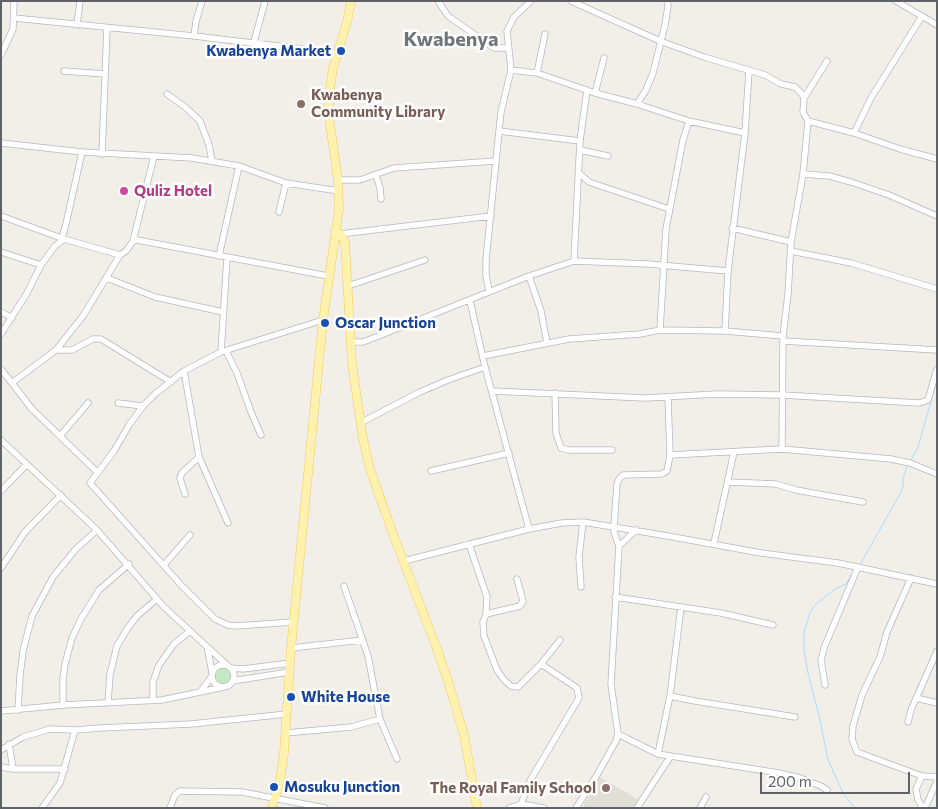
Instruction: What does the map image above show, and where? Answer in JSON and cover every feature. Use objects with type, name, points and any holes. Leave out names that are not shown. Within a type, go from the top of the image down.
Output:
[{"type":"main road","points":[[272,808],[282,770],[286,733],[294,622],[322,320],[328,276],[338,232],[339,191],[328,102],[337,53],[347,22],[351,1]]},
{"type":"main road","points":[[338,232],[344,242],[350,342],[360,423],[370,468],[437,649],[459,719],[477,808]]},
{"type":"street","points":[[1,55],[12,29],[14,1]]},
{"type":"street","points":[[77,26],[80,1]]},
{"type":"street","points":[[194,36],[202,1]]},
{"type":"street","points":[[254,42],[265,1]]},
{"type":"street","points":[[438,1],[448,16],[494,48],[508,48]]},
{"type":"street","points":[[489,292],[486,260],[499,131],[501,112],[512,70],[507,31],[511,20],[531,1]]},
{"type":"street","points":[[571,1],[660,41],[769,77],[781,84],[795,86],[804,98]]},
{"type":"street","points":[[637,104],[650,81],[668,6],[667,1]]},
{"type":"street","points":[[896,1],[937,25]]},
{"type":"street","points":[[854,133],[872,98],[922,16]]},
{"type":"street","points":[[14,18],[77,26],[254,42],[337,53]]},
{"type":"street","points":[[102,154],[107,28]]},
{"type":"street","points":[[537,73],[545,34]]},
{"type":"street","points":[[595,93],[604,58]]},
{"type":"street","points":[[782,449],[783,338],[791,242],[803,174],[808,121],[803,112],[804,98],[827,61]]},
{"type":"street","points":[[512,70],[537,73],[595,93],[689,121],[745,133]]},
{"type":"street","points":[[64,71],[105,74]]},
{"type":"street","points":[[724,331],[732,228],[745,133],[749,71]]},
{"type":"street","points":[[574,261],[580,141],[587,90]]},
{"type":"street","points":[[168,94],[190,110],[200,121],[212,161]]},
{"type":"street","points":[[660,330],[663,265],[669,209],[689,121]]},
{"type":"street","points":[[808,121],[937,159]]},
{"type":"street","points":[[499,131],[580,141]]},
{"type":"street","points":[[1,143],[102,154],[192,158],[239,166],[286,183],[339,191]]},
{"type":"street","points":[[580,150],[608,156]]},
{"type":"street","points":[[1,334],[41,265],[63,238],[82,152]]},
{"type":"street","points":[[13,382],[56,350],[83,316],[120,255],[128,250],[133,241],[154,156]]},
{"type":"street","points":[[338,180],[360,180],[394,168],[496,161]]},
{"type":"street","points":[[219,256],[239,166]]},
{"type":"street","points":[[579,173],[589,182],[669,209]]},
{"type":"street","points":[[376,174],[380,188],[380,199]]},
{"type":"street","points":[[803,174],[829,176],[851,182],[889,195],[937,216]]},
{"type":"street","points":[[578,188],[589,182]]},
{"type":"street","points":[[280,212],[286,183]]},
{"type":"street","points":[[1,216],[63,238],[120,255]]},
{"type":"street","points":[[338,232],[491,216]]},
{"type":"street","points":[[732,228],[791,242]]},
{"type":"street","points":[[133,241],[150,242],[328,276]]},
{"type":"street","points":[[791,251],[851,264],[937,289]]},
{"type":"street","points":[[1,252],[41,265]]},
{"type":"street","points":[[227,258],[222,312],[224,351],[237,373],[261,435]]},
{"type":"street","points":[[348,286],[425,260]]},
{"type":"street","points":[[350,342],[371,340],[529,276],[574,261],[663,265],[728,271]]},
{"type":"street","points":[[529,276],[547,342]]},
{"type":"street","points":[[107,278],[156,297],[222,312]]},
{"type":"street","points":[[470,301],[485,367],[529,529]]},
{"type":"street","points":[[1,312],[12,318]]},
{"type":"street","points":[[294,622],[235,626],[221,622],[205,610],[90,481],[114,451],[143,406],[184,371],[224,351],[322,320]]},
{"type":"street","points":[[483,356],[547,342],[640,334],[660,330],[724,331],[783,338],[937,350]]},
{"type":"street","points":[[56,350],[72,350],[93,339],[101,340],[170,382]]},
{"type":"street","points":[[360,423],[420,392],[485,367]]},
{"type":"street","points":[[1,369],[13,382],[26,402],[98,472]]},
{"type":"street","points":[[492,391],[645,398],[726,394],[782,395],[860,401],[925,402],[928,400],[937,369]]},
{"type":"street","points":[[184,371],[199,457],[228,523]]},
{"type":"street","points":[[555,393],[556,433],[561,448],[568,450],[612,450]]},
{"type":"street","points":[[576,808],[597,775],[618,734],[611,684],[619,546],[614,532],[616,489],[619,479],[624,475],[664,474],[667,471],[670,455],[668,397]]},
{"type":"street","points":[[118,403],[143,406]]},
{"type":"street","points":[[60,436],[88,404]]},
{"type":"street","points":[[1,440],[97,530],[129,564],[157,599],[207,647],[221,657],[234,674],[232,682]]},
{"type":"street","points":[[670,455],[782,449],[891,459],[937,474]]},
{"type":"street","points":[[714,543],[734,452]]},
{"type":"street","points":[[431,471],[509,454]]},
{"type":"street","points":[[185,494],[180,478],[182,473],[199,457]]},
{"type":"street","points":[[1,491],[27,464]]},
{"type":"street","points":[[728,482],[776,484],[796,490],[863,502]]},
{"type":"street","points":[[1,568],[39,516],[61,495]]},
{"type":"street","points":[[404,561],[529,529],[562,523],[583,522],[714,543],[761,553],[838,563],[937,584]]},
{"type":"street","points":[[581,587],[579,557],[583,522]]},
{"type":"street","points":[[18,710],[23,651],[32,616],[57,571],[76,549],[97,530]]},
{"type":"street","points":[[619,546],[636,530]]},
{"type":"street","points":[[164,565],[190,534]]},
{"type":"street","points":[[469,544],[487,597],[486,614],[483,622],[488,651],[497,670],[508,683],[514,688],[518,687],[541,664],[560,640]]},
{"type":"street","points":[[63,705],[62,679],[72,638],[81,619],[100,590],[129,564]]},
{"type":"street","points":[[825,684],[821,660],[824,648],[858,567]]},
{"type":"street","points":[[910,578],[887,632],[880,656],[862,695],[853,726],[852,739],[857,752],[922,776],[937,779],[924,808],[918,800],[916,788],[922,776]]},
{"type":"street","points":[[486,614],[520,606],[522,602],[517,579]]},
{"type":"street","points":[[344,586],[373,674],[380,719],[397,759]]},
{"type":"street","points":[[615,597],[681,607],[773,625]]},
{"type":"street","points":[[108,703],[110,674],[117,646],[137,616],[157,599]]},
{"type":"street","points":[[658,754],[670,696],[681,607]]},
{"type":"street","points":[[153,700],[153,682],[159,665],[174,644],[190,631]]},
{"type":"street","points":[[292,648],[362,640]]},
{"type":"street","points":[[207,647],[212,674],[217,685],[224,687]]},
{"type":"street","points":[[908,722],[910,710],[937,651]]},
{"type":"street","points":[[522,804],[531,779],[579,698],[577,688],[541,664]]},
{"type":"street","points":[[201,691],[217,666],[220,665],[243,669],[276,666],[290,668]]},
{"type":"street","points":[[276,666],[277,674]]},
{"type":"street","points":[[1,711],[180,697],[224,687],[232,682],[277,674],[290,668]]},
{"type":"street","points":[[670,696],[695,702],[795,717]]},
{"type":"street","points":[[916,698],[937,703]]},
{"type":"street","points":[[1,750],[23,737],[45,730],[217,722],[287,714]]},
{"type":"street","points":[[286,733],[351,727],[380,719]]},
{"type":"street","points":[[42,808],[60,783],[75,730]]},
{"type":"street","points":[[618,734],[658,754],[779,773],[800,778],[827,790]]},
{"type":"street","points":[[9,744],[13,769]]},
{"type":"street","points":[[637,808],[670,757]]},
{"type":"street","points":[[1,767],[13,769],[65,769]]},
{"type":"street","points":[[170,808],[175,795],[180,791],[242,792],[321,807]]},
{"type":"street","points":[[700,808],[706,797]]},
{"type":"street","points":[[509,808],[522,804],[544,808]]},
{"type":"shaded area","name":"The Royal Family School","points":[[600,777],[639,800],[635,808],[586,808],[583,806]]},
{"type":"green space","points":[[223,668],[231,676],[223,684],[215,676]]},
{"type":"waterway","points":[[911,460],[918,447],[935,387]]},
{"type":"waterway","points":[[861,563],[901,492],[907,467]]},
{"type":"waterway","points":[[852,574],[846,584],[835,589],[816,604],[810,612],[804,633],[804,650],[828,760],[844,795],[855,808]]},
{"type":"place","name":"Kwabenya Market","points":[[341,51]]},
{"type":"place","name":"Kwabenya Community Library","points":[[301,104]]},
{"type":"place","name":"Quliz Hotel","points":[[124,191]]},
{"type":"place","name":"Oscar Junction","points":[[325,323]]},
{"type":"place","name":"White House","points":[[291,697]]},
{"type":"place","name":"Mosuku Junction","points":[[274,787]]},
{"type":"place","name":"The Royal Family School","points":[[606,788]]},
{"type":"district","name":"Kwabenya","points":[[451,39]]}]
